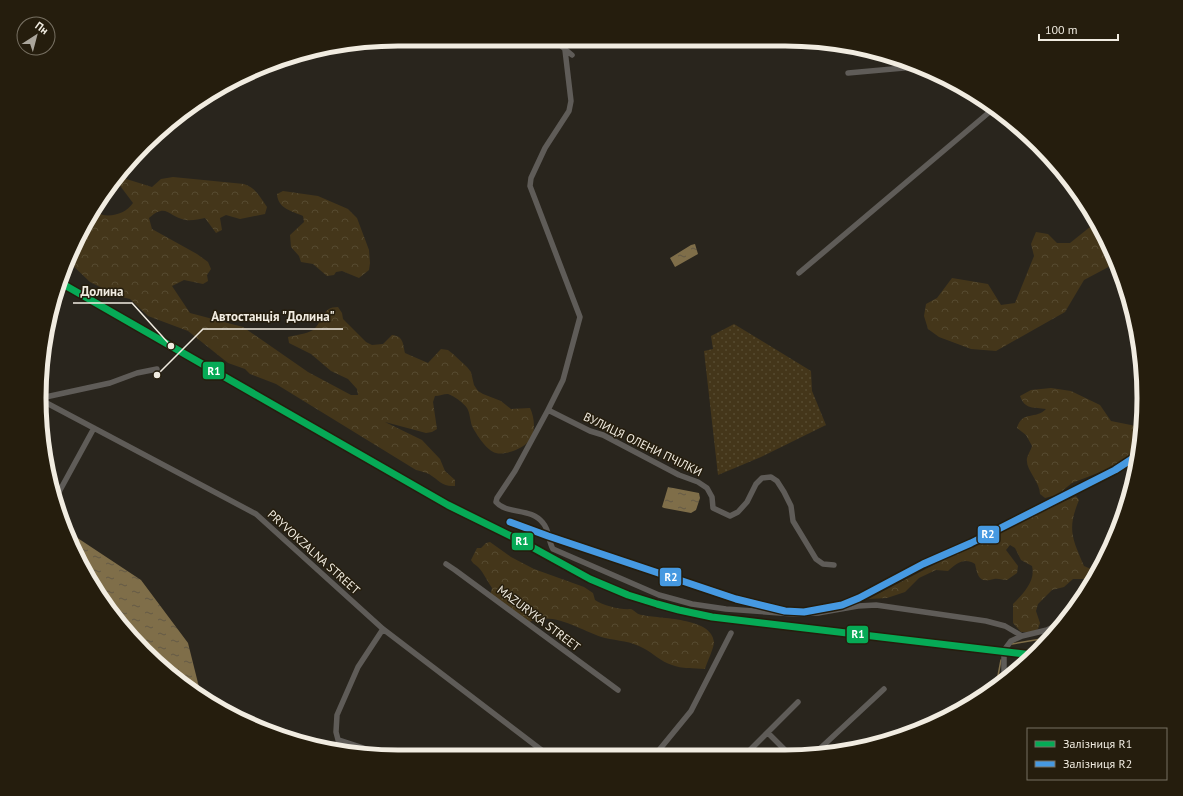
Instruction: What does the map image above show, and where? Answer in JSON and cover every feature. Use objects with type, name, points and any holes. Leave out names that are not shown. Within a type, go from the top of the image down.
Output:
[{"type":"street","points":[[561,46],[572,55]]},
{"type":"street","points":[[565,50],[571,101],[569,110],[545,148],[531,178],[530,186],[580,317],[563,380],[515,471],[496,502],[500,507],[526,512],[536,517],[543,523],[547,530],[549,543],[553,549],[659,595],[692,604],[760,613],[794,614],[818,613],[858,606],[876,605],[1005,626],[1022,636]]},
{"type":"street","points":[[848,73],[906,68]]},
{"type":"street","points":[[799,273],[990,112]]},
{"type":"street","points":[[46,398],[110,383],[137,373],[157,369]]},
{"type":"street","name":"PRYVOKZALNA STREET","points":[[46,402],[256,514],[383,629],[541,750]]},
{"type":"street","name":"ВУЛИЦЯ ОЛЕНИ ПЧІЛКИ","points":[[548,410],[590,431],[603,435],[679,474],[698,482],[707,488],[712,497],[713,508],[730,516],[738,512],[747,502],[756,484],[762,478],[771,477],[777,481],[784,492],[791,506],[793,521],[816,559],[823,564],[834,565]]},
{"type":"street","points":[[59,492],[94,428]]},
{"type":"street","name":"MAZURYKA STREET","points":[[446,564],[618,690]]},
{"type":"street","points":[[1004,673],[1004,653],[1011,641],[1053,627]]},
{"type":"street","points":[[339,745],[336,732],[337,715],[358,667],[383,629]]},
{"type":"street","points":[[660,750],[691,711],[731,633]]},
{"type":"street","points":[[821,748],[884,689]]},
{"type":"street","points":[[750,750],[798,702]]},
{"type":"street","points":[[768,733],[785,750]]},
{"type":"street","points":[[338,740],[363,748]]},
{"type":"green space","points":[[173,177],[244,184],[255,190],[267,207],[265,214],[240,219],[226,215],[220,218],[222,230],[216,233],[205,218],[186,220],[168,212],[160,211],[149,218],[152,229],[197,254],[208,262],[211,269],[207,275],[208,281],[203,284],[184,280],[172,286],[190,313],[243,327],[308,372],[351,395],[358,395],[357,389],[348,379],[331,371],[311,354],[289,343],[288,337],[313,330],[328,309],[338,307],[342,313],[343,319],[366,342],[372,345],[383,344],[392,335],[396,336],[402,341],[405,353],[428,363],[441,349],[448,350],[471,372],[474,385],[478,391],[501,401],[511,409],[530,408],[534,423],[533,435],[525,445],[516,450],[500,454],[493,452],[482,442],[472,426],[466,406],[449,394],[435,396],[433,402],[437,429],[432,432],[426,433],[385,422],[422,440],[440,459],[445,471],[455,480],[455,486],[451,486],[441,483],[429,474],[416,470],[276,384],[250,374],[245,369],[228,363],[188,331],[148,316],[130,299],[118,296],[90,282],[72,265],[82,242],[98,213],[116,215],[130,207],[133,203],[119,184],[124,178],[152,187],[161,179]]},
{"type":"green space","points":[[283,191],[318,196],[348,209],[357,218],[369,250],[369,270],[359,278],[342,271],[336,272],[334,275],[327,276],[313,264],[301,262],[299,256],[291,247],[290,235],[304,222],[303,216],[286,209],[280,203],[277,194]]},
{"type":"green space","points":[[1092,226],[1101,242],[1111,266],[1084,280],[1065,312],[996,351],[971,349],[939,337],[928,329],[924,316],[926,304],[937,298],[952,278],[988,284],[1001,305],[1015,303],[1034,256],[1031,244],[1036,232],[1048,234],[1057,243],[1070,243]]},
{"type":"green space","points":[[734,324],[811,371],[812,391],[826,425],[761,457],[718,475],[704,351],[713,349],[711,336]]},
{"type":"green space","points":[[1051,388],[1071,391],[1100,405],[1111,421],[1136,426],[1132,456],[1108,469],[1072,483],[1057,495],[1045,498],[1040,494],[1038,485],[1028,467],[1027,458],[1032,446],[1026,435],[1017,428],[1022,419],[1038,414],[1046,409],[1034,408],[1024,404],[1020,396],[1031,390]]},
{"type":"green space","points":[[1076,496],[1079,500],[1073,519],[1072,533],[1076,548],[1084,566],[1092,570],[1087,579],[1073,579],[1064,587],[1052,590],[1038,604],[1036,611],[1040,623],[1038,629],[1033,632],[1021,632],[1013,623],[1013,604],[1028,587],[1033,572],[1032,566],[1021,560],[1015,548],[1010,545],[1006,550],[1018,566],[1017,573],[1007,580],[982,579],[978,576],[975,564],[964,561],[960,562],[948,571],[936,570],[919,578],[905,592],[887,598],[868,599],[997,532]]},
{"type":"green space","points":[[490,542],[511,557],[534,569],[584,587],[593,593],[595,600],[603,604],[618,608],[631,609],[641,615],[684,621],[704,628],[711,634],[714,642],[705,669],[684,668],[668,664],[647,650],[638,646],[605,638],[556,620],[546,618],[537,619],[527,623],[490,595],[492,588],[482,572],[471,560],[477,548],[481,548],[486,543]]},
{"type":"water","points":[[695,244],[698,254],[675,267],[670,258]]},
{"type":"water","points":[[668,487],[699,493],[700,498],[696,510],[691,513],[662,507]]},
{"type":"water","points":[[74,536],[141,580],[188,643],[200,689],[166,663],[133,630],[105,594],[82,554]]},
{"type":"waterway","points":[[1012,644],[1042,639]]},
{"type":"waterway","points":[[998,678],[1001,660]]},
{"type":"rail line","name":"R1","points":[[65,285],[448,505],[521,541],[590,579],[628,595],[679,610],[712,617],[1026,654]]},
{"type":"rail line","name":"R2","points":[[510,522],[736,599],[785,611],[804,612],[842,605],[859,598],[923,564],[971,543],[1115,470],[1131,459]]},
{"type":"place","name":"Долина","points":[[171,346]]},
{"type":"place","name":"Автостанція \"Долина\"","points":[[157,375]]}]
